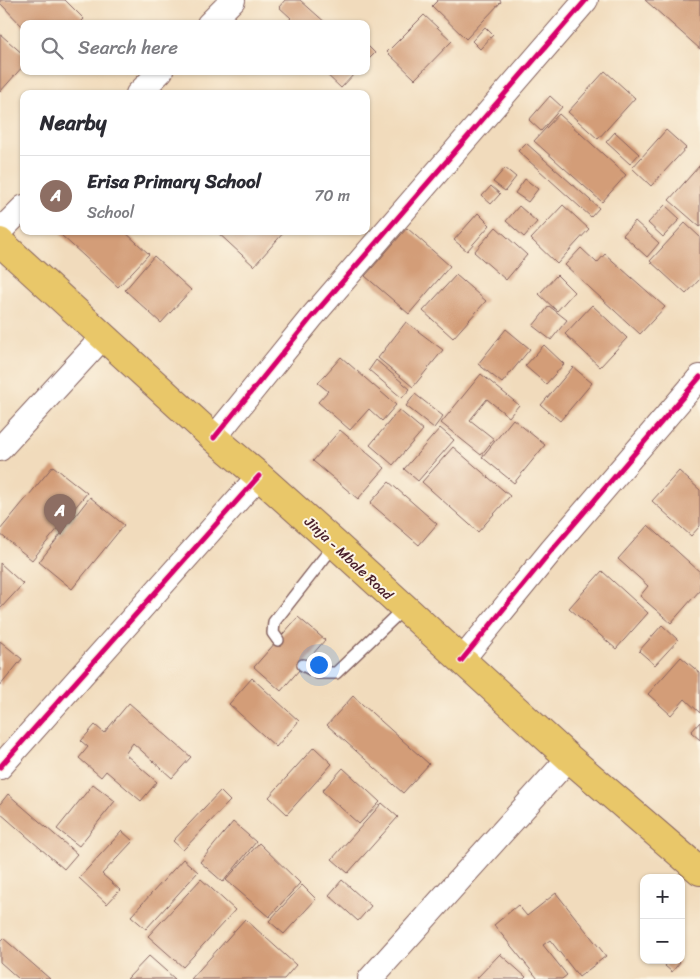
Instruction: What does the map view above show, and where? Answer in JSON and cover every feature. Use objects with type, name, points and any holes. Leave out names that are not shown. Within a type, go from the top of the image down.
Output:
[{"type":"main road","name":"Jinja - Mbale Road","points":[[0,242],[214,438],[260,476],[335,544],[461,661],[569,758],[700,871]]},
{"type":"street","points":[[213,20],[233,0]]},
{"type":"street","points":[[214,438],[311,318],[586,0]]},
{"type":"street","points":[[142,90],[157,75]]},
{"type":"street","points":[[0,231],[20,211]]},
{"type":"street","points":[[0,449],[103,337]]},
{"type":"street","points":[[461,661],[557,543],[700,377]]},
{"type":"street","points":[[0,767],[260,476]]},
{"type":"street","points":[[370,979],[569,758]]},
{"type":"lane","points":[[278,640],[273,633],[274,622],[335,544]]},
{"type":"lane","points":[[303,665],[318,673],[336,673],[404,608]]},
{"type":"building","points":[[0,0],[65,0],[84,19],[20,20],[20,24],[0,3]]},
{"type":"building","points":[[285,0],[300,0],[322,20],[289,20],[291,18],[279,7]]},
{"type":"building","points":[[438,0],[500,0],[501,2],[466,39],[432,6]]},
{"type":"building","points":[[645,0],[700,0],[700,49]]},
{"type":"building","points":[[424,15],[452,41],[415,79],[387,52]]},
{"type":"building","points":[[485,27],[493,35],[480,49],[472,41]]},
{"type":"building","points":[[0,34],[20,52],[20,70],[0,92]]},
{"type":"building","points":[[370,48],[375,53],[370,58]]},
{"type":"building","points":[[605,71],[635,98],[598,139],[568,112]]},
{"type":"building","points":[[327,75],[353,75],[341,88]]},
{"type":"building","points":[[550,96],[562,107],[541,131],[529,120]]},
{"type":"building","points":[[559,114],[626,175],[602,202],[534,141]]},
{"type":"building","points":[[666,130],[686,148],[651,186],[632,168]]},
{"type":"building","points":[[615,132],[639,154],[630,164],[606,142]]},
{"type":"building","points":[[526,143],[599,208],[591,217],[518,151]]},
{"type":"building","points":[[700,165],[700,227],[669,200]]},
{"type":"building","points":[[505,168],[516,177],[505,191],[493,182]]},
{"type":"building","points":[[525,179],[538,189],[528,202],[515,193]]},
{"type":"building","points":[[491,186],[500,194],[491,204],[482,196]]},
{"type":"building","points":[[563,205],[589,229],[557,264],[531,239]]},
{"type":"building","points":[[665,205],[680,219],[663,237],[648,223]]},
{"type":"building","points":[[519,206],[537,222],[524,237],[506,221]]},
{"type":"building","points":[[478,213],[490,225],[467,251],[454,240]]},
{"type":"building","points":[[635,221],[659,243],[647,257],[623,235]]},
{"type":"building","points":[[685,223],[700,237],[700,279],[686,294],[650,261]]},
{"type":"building","points":[[496,227],[527,255],[506,280],[474,252]]},
{"type":"building","points":[[407,228],[450,266],[409,314],[365,276]]},
{"type":"building","points":[[61,235],[128,235],[149,254],[118,287]]},
{"type":"building","points":[[220,235],[281,235],[254,266]]},
{"type":"building","points":[[581,248],[597,263],[605,254],[665,307],[640,334],[565,265]]},
{"type":"building","points":[[154,256],[191,290],[161,323],[125,290]]},
{"type":"building","points":[[456,275],[486,301],[453,338],[423,311]]},
{"type":"building","points":[[557,275],[574,292],[557,311],[539,294]]},
{"type":"building","points":[[592,305],[627,338],[600,367],[565,334]]},
{"type":"building","points":[[549,306],[567,320],[551,340],[533,326]]},
{"type":"building","points":[[406,322],[443,350],[413,387],[378,358]]},
{"type":"building","points":[[506,329],[530,349],[502,383],[478,364]]},
{"type":"building","points":[[544,345],[564,364],[546,384],[525,366]]},
{"type":"building","points":[[341,357],[396,405],[382,421],[369,409],[350,430],[318,402],[328,391],[318,383]]},
{"type":"building","points":[[376,360],[410,389],[402,398],[369,370]]},
{"type":"building","points":[[573,367],[592,383],[560,421],[541,405]]},
{"type":"building","points":[[481,374],[519,405],[509,417],[487,399],[470,420],[494,439],[481,455],[441,423]]},
{"type":"building","points":[[415,394],[443,416],[434,428],[406,406]]},
{"type":"building","points":[[399,410],[423,430],[393,465],[370,445]]},
{"type":"building","points":[[513,419],[545,445],[514,483],[482,457]]},
{"type":"building","points":[[440,428],[454,440],[418,481],[404,469]]},
{"type":"building","points":[[340,430],[385,468],[358,499],[313,461]]},
{"type":"building","points":[[453,447],[510,496],[478,532],[422,482]]},
{"type":"building","points":[[53,466],[87,493],[32,560],[0,534],[0,530]]},
{"type":"building","points":[[679,471],[700,490],[700,526],[691,536],[652,501]]},
{"type":"building","points":[[389,482],[437,524],[419,545],[370,503]]},
{"type":"building","points":[[90,497],[124,525],[72,589],[39,562]]},
{"type":"building","points":[[648,525],[700,572],[700,590],[671,623],[640,596],[648,586],[618,559]]},
{"type":"building","points":[[0,563],[23,584],[0,609]]},
{"type":"building","points":[[602,571],[648,613],[616,649],[569,608]]},
{"type":"building","points":[[298,617],[325,640],[281,691],[254,667]]},
{"type":"building","points":[[662,625],[678,640],[655,665],[639,651]]},
{"type":"building","points":[[0,641],[22,659],[0,686]]},
{"type":"building","points":[[681,657],[700,673],[700,713],[685,699],[671,715],[648,694]]},
{"type":"building","points":[[252,678],[299,721],[276,747],[229,704]]},
{"type":"building","points":[[353,696],[429,764],[403,793],[327,725]]},
{"type":"building","points":[[129,703],[191,757],[172,778],[133,743],[125,754],[157,782],[141,801],[106,771],[101,777],[79,758],[88,747],[81,741],[95,725],[104,733]]},
{"type":"building","points":[[700,722],[700,740],[691,732]]},
{"type":"building","points":[[314,747],[332,764],[287,814],[269,797]]},
{"type":"building","points":[[343,768],[380,802],[359,824],[322,791]]},
{"type":"building","points":[[93,784],[115,801],[79,846],[57,829]]},
{"type":"building","points":[[220,791],[230,801],[183,850],[173,841]]},
{"type":"building","points":[[8,794],[77,854],[64,869],[0,813],[0,804]]},
{"type":"building","points":[[382,803],[398,817],[348,873],[332,859]]},
{"type":"building","points":[[233,822],[256,842],[223,882],[200,862]]},
{"type":"building","points":[[122,831],[133,841],[102,874],[120,890],[107,904],[79,878]]},
{"type":"building","points":[[259,843],[300,883],[269,917],[226,880]]},
{"type":"building","points":[[183,859],[198,872],[146,929],[131,916]]},
{"type":"building","points":[[201,879],[235,910],[183,967],[148,936]]},
{"type":"building","points":[[342,880],[371,906],[358,921],[329,895]]},
{"type":"building","points":[[302,885],[316,899],[284,934],[269,921]]},
{"type":"building","points":[[556,893],[606,956],[579,977],[550,940],[543,945],[567,975],[562,979],[538,979],[494,925],[518,905],[527,916]]},
{"type":"building","points":[[245,919],[296,965],[284,979],[191,979]]},
{"type":"building","points":[[3,938],[50,979],[19,979],[0,962],[0,941]]},
{"type":"building","points":[[500,954],[526,977],[524,979],[476,979]]},
{"type":"building","points":[[149,956],[175,979],[127,979]]},
{"type":"building","points":[[667,964],[678,964],[672,972],[665,966]]},
{"type":"cycle path","points":[[214,438],[311,318],[586,0]]},
{"type":"cycle path","points":[[461,661],[551,551],[700,377]]},
{"type":"cycle path","points":[[0,767],[259,476]]},
{"type":"place","name":"Erisa Primary School","points":[[60,535]]}]
